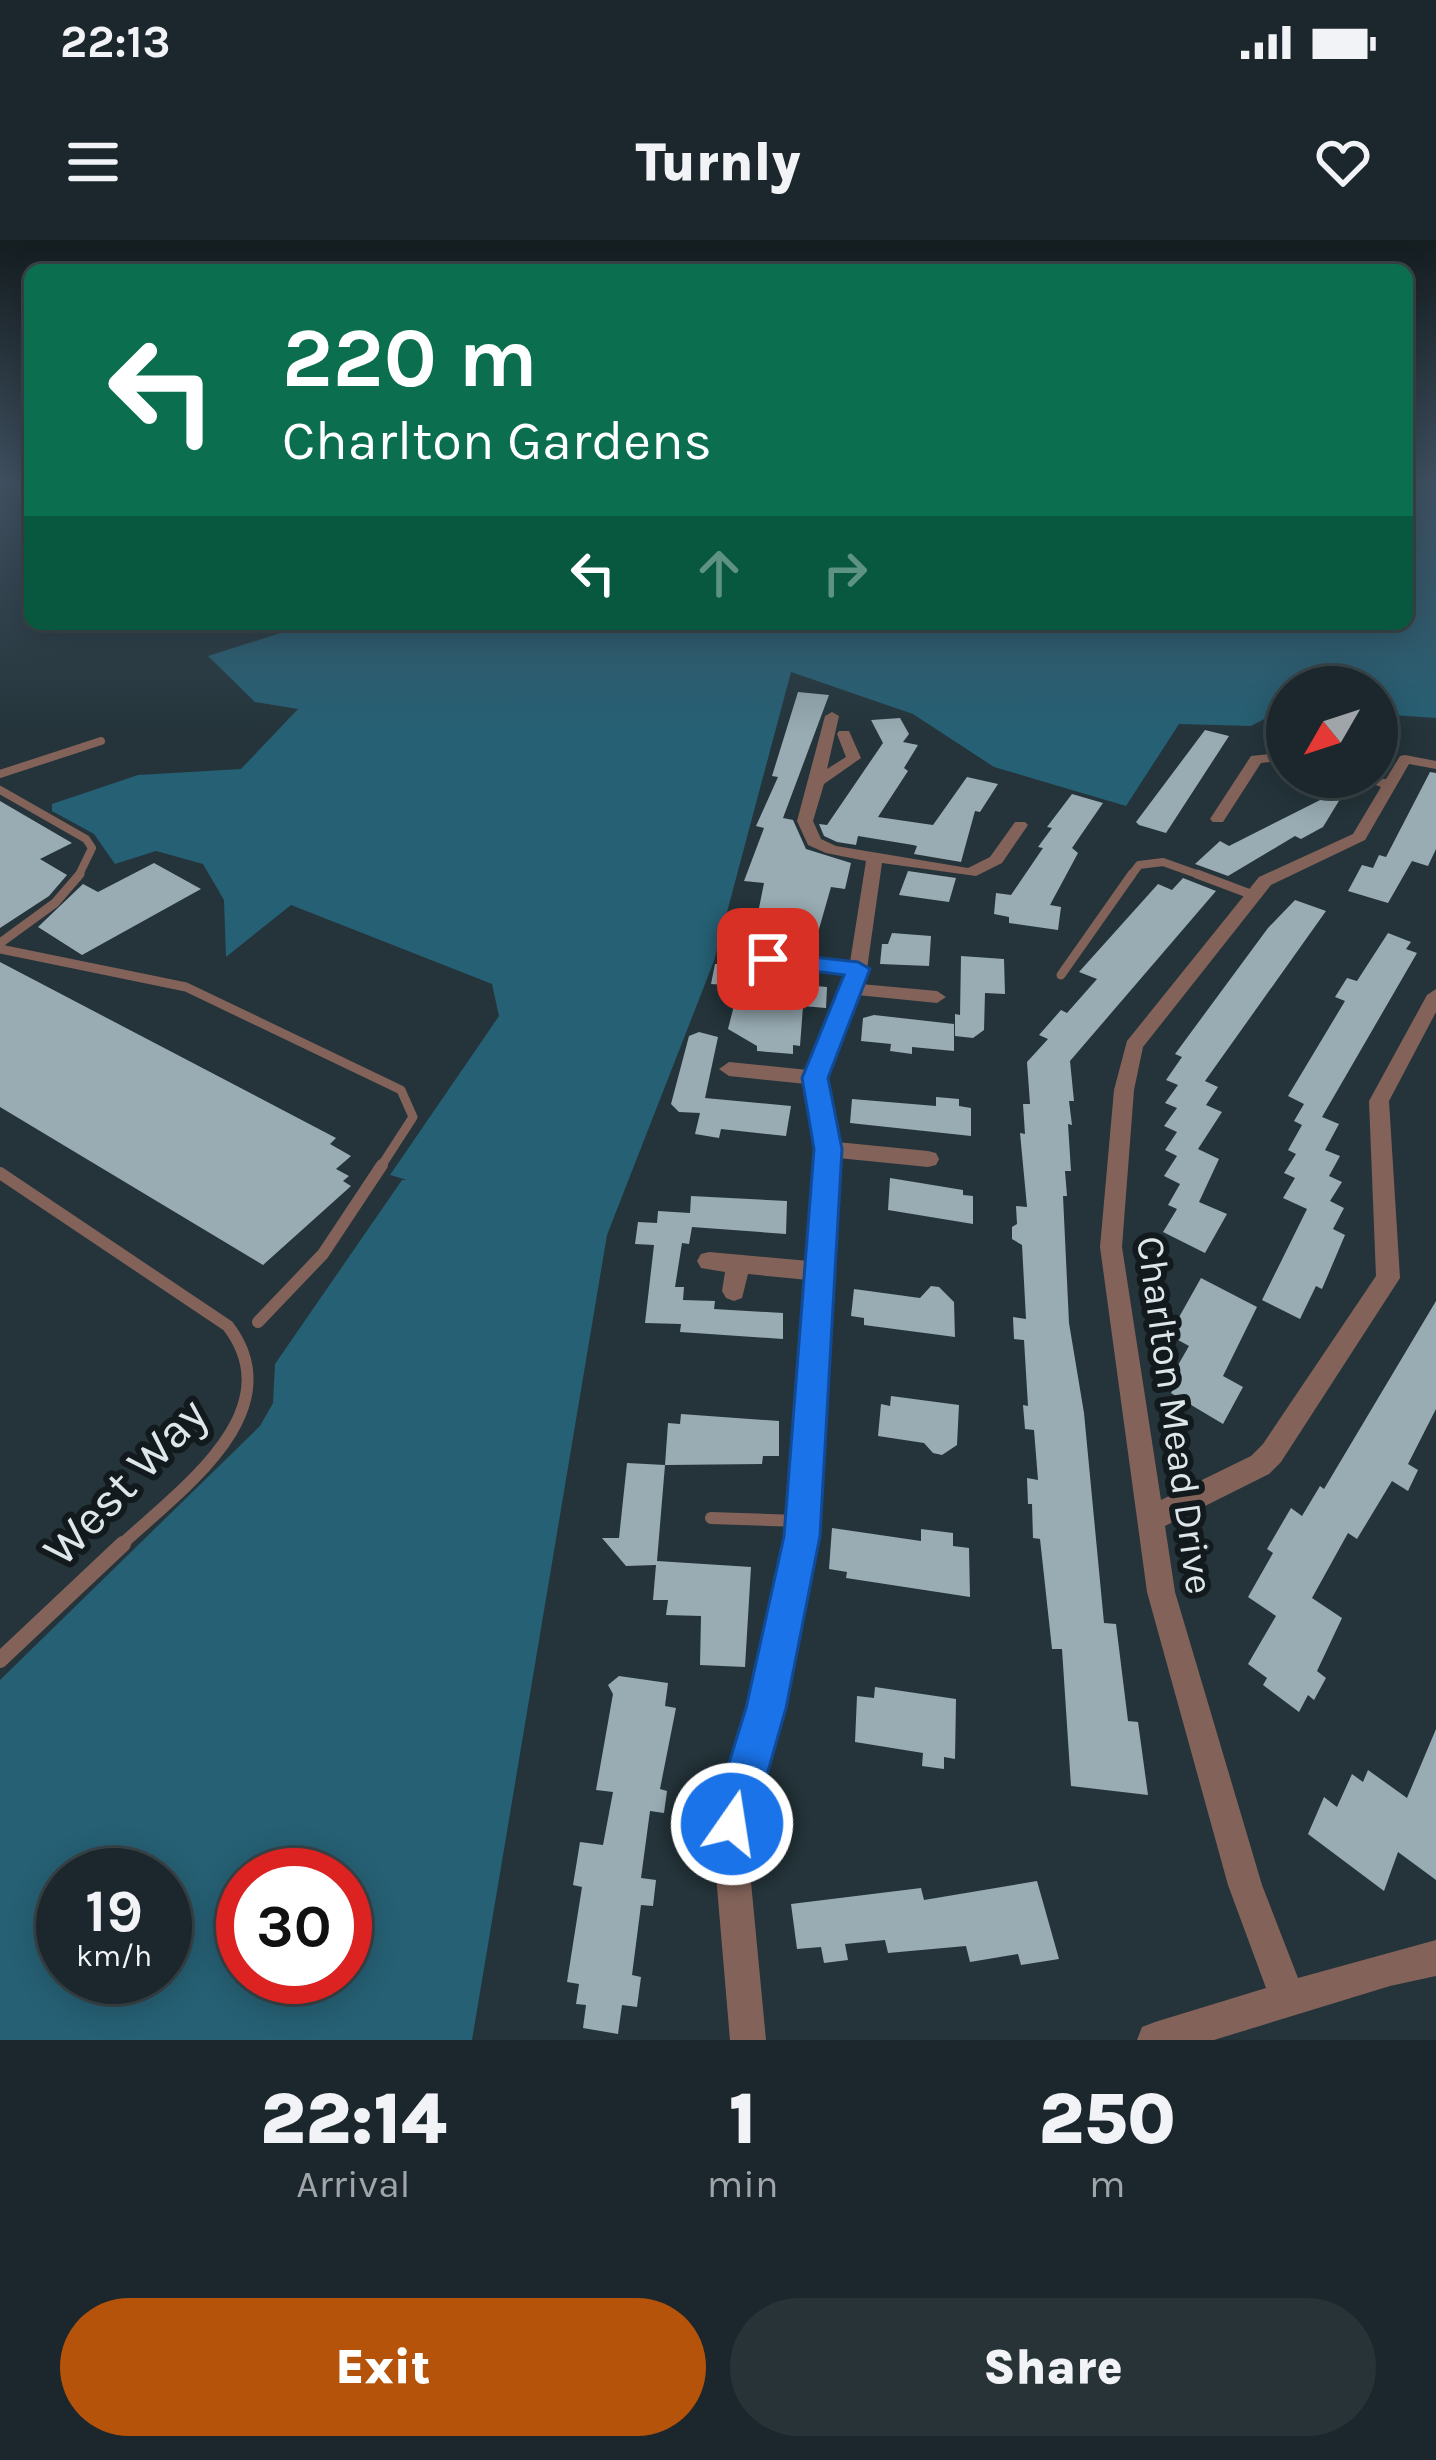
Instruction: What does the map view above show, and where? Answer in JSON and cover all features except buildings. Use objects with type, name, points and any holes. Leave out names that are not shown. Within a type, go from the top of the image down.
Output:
[{"type":"street","points":[[832,716],[806,831],[832,850],[970,873],[996,860],[1020,825]]},
{"type":"street","points":[[818,782],[854,758],[844,734]]},
{"type":"street","points":[[1218,819],[1256,759],[1266,758]]},
{"type":"street","points":[[1398,770],[1405,758],[1436,765]]},
{"type":"street","name":"Charlton Mead Drive","points":[[1288,1998],[1232,1840],[1161,1592],[1111,1247],[1124,1090],[1134,1046],[1253,895],[1274,876],[1359,836],[1381,798]]},
{"type":"street","points":[[748,2040],[730,1884],[730,1840],[740,1784],[772,1680],[802,1521],[828,1149],[815,1078],[855,979],[875,857]]},
{"type":"street","points":[[768,959],[937,997]]},
{"type":"street","points":[[1149,1520],[1260,1465],[1272,1454],[1388,1278],[1379,1101],[1436,995]]},
{"type":"street","points":[[743,1067],[815,1078]]},
{"type":"street","points":[[828,1149],[901,1146],[928,1159]]},
{"type":"street","points":[[709,1261],[816,1271]]},
{"type":"street","points":[[734,1291],[738,1264]]},
{"type":"street","points":[[1155,2040],[1436,1958]]},
{"type":"lane","points":[[0,774],[101,741]]},
{"type":"lane","points":[[0,790],[86,839],[92,848],[88,862],[51,907],[0,946]]},
{"type":"lane","points":[[1061,975],[1139,865],[1163,862],[1253,895]]},
{"type":"lane","points":[[0,946],[208,995],[401,1090],[410,1102],[413,1117],[325,1248],[276,1310],[258,1322]]},
{"type":"lane","name":"West Way","points":[[0,1173],[228,1326],[244,1342],[251,1384],[235,1430],[216,1455],[0,1660]]},
{"type":"lane","points":[[711,1518],[802,1521]]},
{"type":"shaded area","points":[[1413,567],[1436,567],[1436,718],[1398,715],[1398,666],[1266,666],[1266,718],[1251,726],[1179,724],[1126,806],[994,767],[913,714],[791,672],[714,961],[607,1235],[472,2040],[0,2040],[0,1680],[260,1426],[273,1403],[275,1364],[402,1180],[407,1180],[390,1175],[499,1016],[492,984],[291,905],[226,957],[224,900],[203,864],[156,851],[115,864],[94,834],[52,811],[52,804],[138,775],[241,769],[298,709],[255,702],[208,656],[290,630],[1413,630]]},
{"type":"route","points":[[732,1824],[766,1708],[802,1536],[816,1271],[828,1149],[815,1078],[858,969],[768,959]]}]
